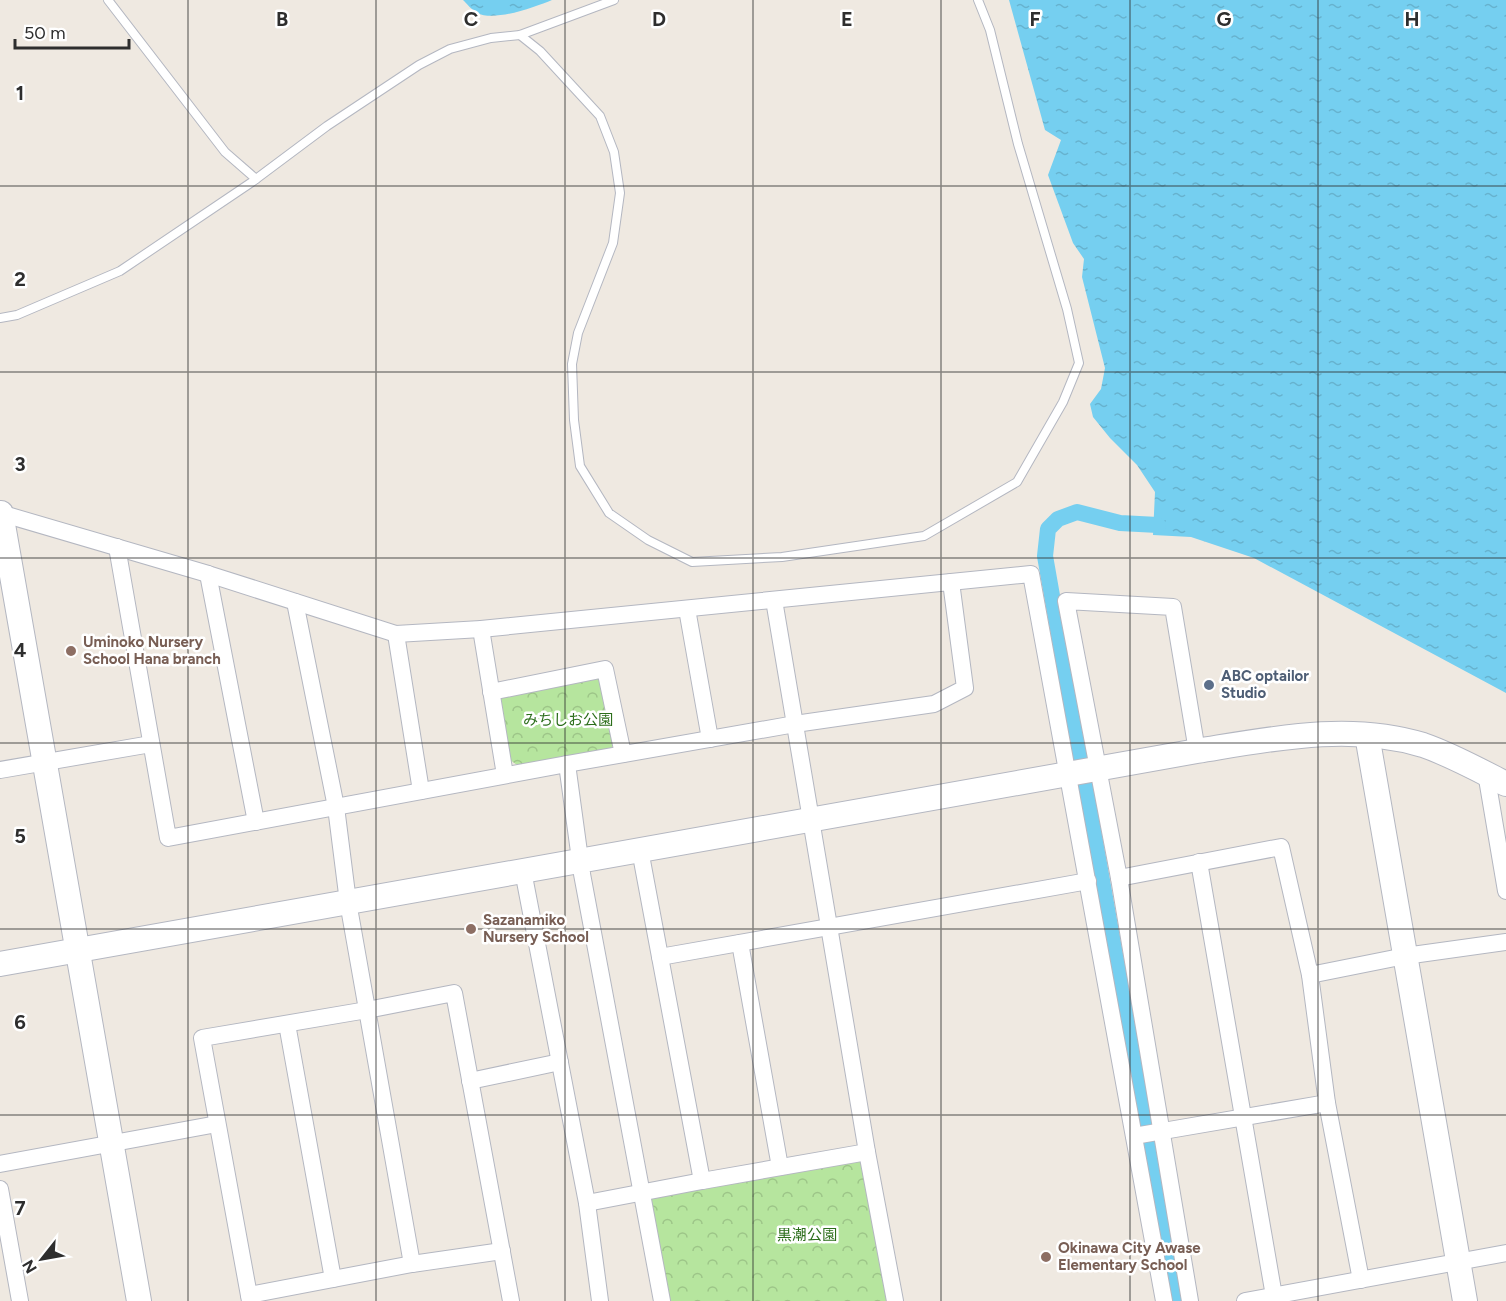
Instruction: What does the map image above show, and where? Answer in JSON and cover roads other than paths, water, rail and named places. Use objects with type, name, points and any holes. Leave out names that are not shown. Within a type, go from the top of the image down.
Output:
[{"type":"street","points":[[139,1301],[45,762],[6,575],[0,511],[396,634],[481,629],[1031,574],[1082,772],[1119,878],[1190,1301]]},
{"type":"street","points":[[117,547],[168,838],[623,754],[795,724],[934,704],[965,688],[951,582]]},
{"type":"street","points":[[208,574],[256,822]]},
{"type":"street","points":[[774,600],[867,1152],[895,1301]]},
{"type":"street","points":[[1164,1301],[1088,881],[1082,772],[1066,601],[1173,607],[1197,751]]},
{"type":"street","points":[[295,602],[336,807],[348,902],[412,1264]]},
{"type":"street","points":[[687,609],[710,739]]},
{"type":"street","points":[[481,629],[505,775]]},
{"type":"street","points":[[396,634],[421,791]]},
{"type":"street","points":[[491,692],[604,669],[623,754]]},
{"type":"street","points":[[0,964],[1197,751],[1284,737],[1324,734],[1366,735],[1422,745],[1452,756],[1496,779],[1506,891]]},
{"type":"street","points":[[1366,735],[1465,1301]]},
{"type":"street","points":[[0,770],[151,744]]},
{"type":"street","points":[[567,764],[580,861],[662,1301]]},
{"type":"street","points":[[1119,878],[1281,847],[1310,975],[1327,1103],[1361,1280]]},
{"type":"street","points":[[640,850],[702,1180]]},
{"type":"street","points":[[1199,862],[1274,1296]]},
{"type":"street","points":[[524,871],[587,1203],[600,1301]]},
{"type":"street","points":[[660,957],[1088,881]]},
{"type":"street","points":[[1310,975],[1405,956],[1506,942]]},
{"type":"street","points":[[740,943],[780,1167]]},
{"type":"street","points":[[502,1251],[412,1264],[249,1298],[202,1038],[454,993],[470,1081],[502,1251],[511,1301]]},
{"type":"street","points":[[287,1024],[333,1279]]},
{"type":"street","points":[[470,1081],[560,1062]]},
{"type":"street","points":[[1134,1136],[1327,1103]]},
{"type":"street","points":[[0,1164],[217,1124]]},
{"type":"street","points":[[587,1203],[702,1180],[867,1152]]},
{"type":"street","points":[[0,1189],[20,1301]]},
{"type":"street","points":[[1245,1301],[1506,1253]]},
{"type":"lane","points":[[108,0],[225,152],[256,179]]},
{"type":"lane","points":[[0,318],[17,315],[120,271],[256,179],[327,126],[419,65],[450,49],[491,38],[520,35],[614,0]]},
{"type":"lane","points":[[520,35],[540,51],[600,116],[614,152],[620,193],[613,243],[578,333],[572,364],[574,420],[580,466],[609,513],[648,540],[692,562],[782,557],[924,536],[1017,482],[1063,402],[1079,363],[1066,309],[1018,144],[990,30],[978,0]]},
{"type":"water","points":[[463,0],[552,0],[494,16],[477,13]]},
{"type":"water","points":[[1009,0],[1506,0],[1506,693],[1254,558],[1191,537],[1153,535],[1155,492],[1137,465],[1093,417],[1090,404],[1101,389],[1105,368],[1082,277],[1084,259],[1073,243],[1048,175],[1061,140],[1045,130]]},
{"type":"waterway","points":[[1158,525],[1120,523],[1077,512],[1058,519],[1048,529],[1045,556],[1176,1301]]},
{"type":"place","name":"Uminoko Nursery School Hana branch","points":[[71,651]]},
{"type":"place","name":"ABC optailor Studio","points":[[1209,685]]},
{"type":"place","name":"Sazanamiko Nursery School","points":[[471,929]]},
{"type":"place","name":"Okinawa City Awase Elementary School","points":[[1046,1257]]},
{"type":"park label","name":"みちしお公園","points":[[568,720]]},
{"type":"park label","name":"黒潮公園","points":[[807,1235]]}]
